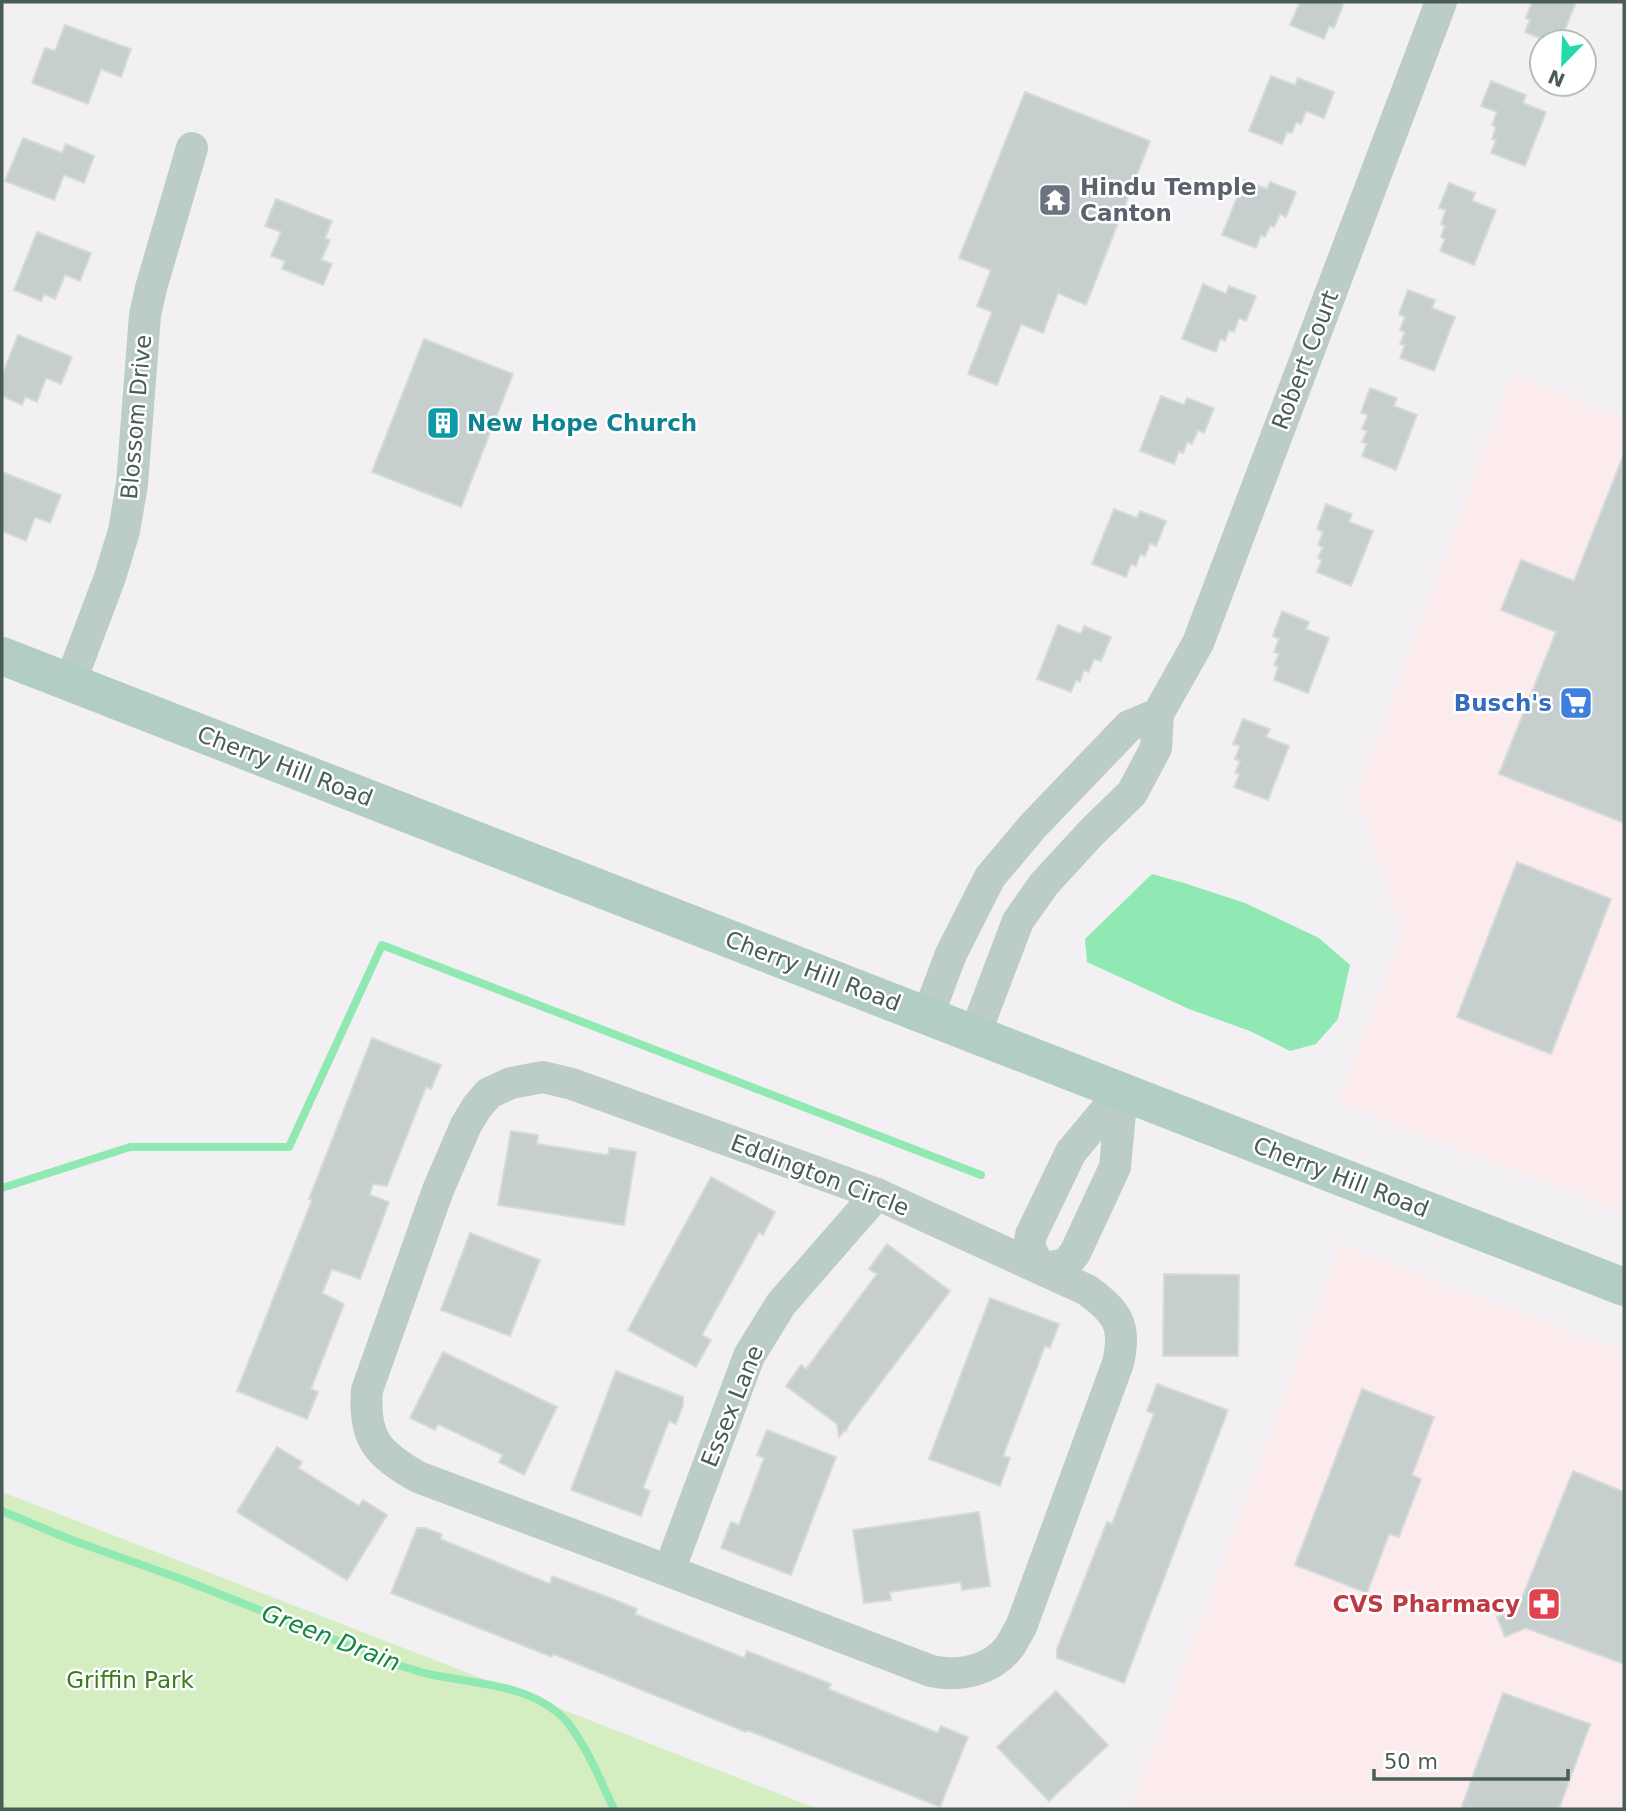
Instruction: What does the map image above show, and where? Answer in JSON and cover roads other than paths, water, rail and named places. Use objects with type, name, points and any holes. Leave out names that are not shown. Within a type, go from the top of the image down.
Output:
[{"type":"main road","name":"Cherry Hill Road","points":[[2,656],[1624,1287]]},
{"type":"street","name":"Robert Court","points":[[975,1034],[1018,921],[1044,884],[1132,793],[1156,748],[1158,714],[1198,643],[1441,2]]},
{"type":"street","name":"Blossom Drive","points":[[70,683],[110,577],[124,531],[132,484],[145,315],[192,148]]},
{"type":"street","points":[[928,1015],[951,954],[990,877],[1033,826],[1129,726],[1158,714]]},
{"type":"street","name":"Eddington Circle","points":[[543,1077],[572,1084],[877,1194],[1041,1269],[1087,1290],[1106,1304],[1116,1317],[1122,1346],[1021,1627],[1009,1648],[995,1661],[964,1673],[945,1674],[931,1671],[418,1477],[382,1453],[367,1422],[367,1390],[438,1190],[466,1125],[477,1107],[489,1093],[511,1083],[543,1077]]},
{"type":"street","points":[[1122,1091],[1115,1167],[1075,1253],[1066,1264],[1041,1269],[1029,1247],[1031,1235],[1071,1152],[1122,1091]]},
{"type":"street","name":"Essex Lane","points":[[668,1570],[749,1356],[781,1304],[877,1194]]},
{"type":"waterway","points":[[2,1188],[130,1147],[289,1147],[382,945],[981,1175]]},
{"type":"waterway","name":"Green Drain","points":[[2,1511],[401,1666],[505,1688],[540,1701],[555,1710],[582,1743],[614,1809]]},
{"type":"place","name":"Hindu Temple Canton","points":[[1055,200]]},
{"type":"place","name":"New Hope Church","points":[[443,423]]},
{"type":"place","name":"Busch's","points":[[1576,703]]},
{"type":"place","name":"CVS Pharmacy","points":[[1544,1604]]},
{"type":"park label","name":"Griffin Park","points":[[130,1680]]}]
